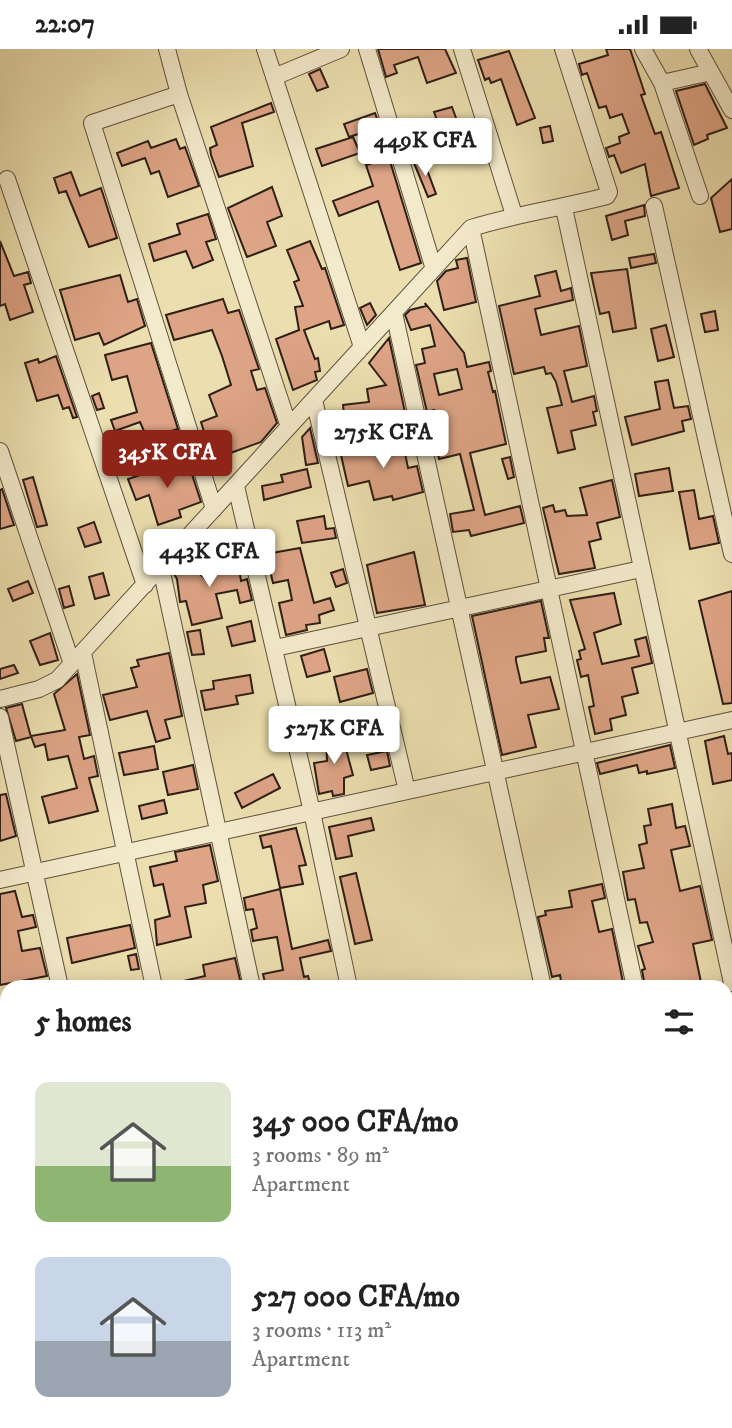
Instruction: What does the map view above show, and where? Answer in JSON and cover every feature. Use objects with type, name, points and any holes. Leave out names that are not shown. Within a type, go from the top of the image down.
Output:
[{"type":"street","points":[[167,49],[179,94],[289,427]]},
{"type":"street","points":[[265,49],[362,347]]},
{"type":"street","points":[[274,77],[341,49]]},
{"type":"street","points":[[367,49],[433,266]]},
{"type":"street","points":[[462,49],[514,215]]},
{"type":"street","points":[[0,699],[39,689],[57,680],[78,659],[394,313],[433,266],[471,228],[514,215],[564,208],[607,196],[609,192],[563,49]]},
{"type":"street","points":[[643,49],[662,83],[701,196]]},
{"type":"street","points":[[698,49],[732,110]]},
{"type":"street","points":[[662,83],[711,72]]},
{"type":"street","points":[[179,94],[92,124],[214,509]]},
{"type":"street","points":[[7,179],[145,585]]},
{"type":"street","points":[[654,206],[732,554]]},
{"type":"street","points":[[564,208],[676,732],[728,944],[732,980]]},
{"type":"street","points":[[471,228],[633,980]]},
{"type":"street","points":[[394,313],[541,980]]},
{"type":"street","points":[[314,400],[407,791]]},
{"type":"street","points":[[0,451],[78,659],[126,852],[153,980]]},
{"type":"street","points":[[236,486],[275,648],[348,980]]},
{"type":"street","points":[[161,568],[251,980]]},
{"type":"street","points":[[275,648],[641,569]]},
{"type":"street","points":[[0,717],[58,980]]},
{"type":"street","points":[[0,880],[732,720]]},
{"type":"building","points":[[378,49],[445,49],[456,73],[427,83],[418,57],[394,65],[397,73],[386,77]]},
{"type":"building","points":[[606,49],[630,49],[645,94],[641,95],[655,134],[661,132],[679,188],[651,196],[645,164],[621,173],[614,155],[609,157],[606,148],[620,143],[619,137],[629,133],[622,114],[610,118],[606,106],[599,108],[587,73],[582,75],[579,64],[608,55]]},
{"type":"building","points":[[509,51],[535,118],[517,125],[501,79],[491,83],[489,78],[485,80],[478,60]]},
{"type":"building","points":[[320,69],[328,87],[317,91],[309,74]]},
{"type":"building","points":[[705,84],[727,128],[707,135],[708,139],[694,145],[676,91]]},
{"type":"building","points":[[271,103],[274,112],[242,123],[253,166],[219,177],[211,155],[210,148],[217,145],[211,127]]},
{"type":"building","points":[[452,107],[463,137],[456,140],[463,159],[453,163],[434,112]]},
{"type":"building","points":[[375,113],[380,127],[349,137],[344,124]]},
{"type":"building","points":[[550,126],[553,141],[543,143],[540,128]]},
{"type":"building","points":[[353,137],[360,153],[322,166],[316,149]]},
{"type":"building","points":[[176,139],[180,149],[185,147],[199,186],[168,197],[159,171],[151,174],[145,158],[122,166],[117,153],[148,141],[151,148]]},
{"type":"building","points":[[389,158],[421,263],[400,270],[378,201],[339,216],[333,201],[373,186],[366,165]]},
{"type":"building","points":[[423,159],[436,194],[428,197],[414,163]]},
{"type":"building","points":[[71,172],[80,196],[101,188],[117,238],[89,247],[66,191],[59,193],[54,178]]},
{"type":"building","points":[[732,179],[732,229],[720,232],[711,198]]},
{"type":"building","points":[[272,187],[282,216],[267,222],[276,246],[247,257],[228,208]]},
{"type":"building","points":[[644,205],[645,216],[625,221],[628,235],[612,240],[606,216]]},
{"type":"building","points":[[208,214],[216,239],[206,242],[213,260],[193,268],[186,251],[154,261],[149,244],[180,234],[177,224]]},
{"type":"building","points":[[0,241],[14,276],[28,272],[31,283],[24,285],[33,312],[10,320],[5,304],[0,306]]},
{"type":"building","points":[[310,241],[322,269],[325,268],[344,325],[331,329],[329,321],[304,330],[315,359],[318,358],[320,371],[315,372],[317,380],[293,390],[276,339],[299,330],[295,307],[303,306],[294,282],[299,280],[287,250]]},
{"type":"building","points":[[654,254],[656,263],[631,268],[629,258]]},
{"type":"building","points":[[467,258],[476,302],[444,310],[437,281],[446,271],[458,268],[456,260]]},
{"type":"building","points":[[627,269],[636,328],[613,332],[609,312],[600,314],[591,273]]},
{"type":"building","points":[[556,271],[561,291],[571,288],[573,300],[535,309],[541,335],[579,326],[587,366],[564,371],[572,402],[594,396],[597,411],[593,412],[596,425],[571,431],[575,449],[558,453],[547,408],[562,405],[556,382],[551,373],[546,374],[544,367],[514,374],[499,306],[540,296],[535,276]]},
{"type":"building","points":[[120,275],[128,302],[137,299],[145,326],[104,345],[99,333],[75,340],[60,290]]},
{"type":"building","points":[[223,299],[228,313],[239,310],[259,369],[251,371],[257,390],[265,388],[277,423],[261,442],[225,455],[227,463],[215,467],[201,422],[217,416],[209,395],[231,385],[222,356],[212,330],[174,340],[166,315]]},
{"type":"building","points":[[370,303],[376,315],[367,325],[360,308]]},
{"type":"building","points":[[425,303],[464,353],[467,367],[489,362],[491,371],[488,372],[493,392],[495,391],[506,444],[470,453],[485,515],[520,506],[524,523],[471,536],[469,530],[453,532],[450,514],[474,510],[460,454],[439,459],[433,431],[440,429],[434,410],[427,412],[416,365],[425,363],[422,349],[435,346],[430,325],[411,330],[405,315],[410,310],[426,306]],"holes":[[[457,369],[462,389],[439,395],[434,374]]]},
{"type":"building","points":[[715,311],[718,330],[705,332],[701,314]]},
{"type":"building","points":[[666,325],[674,357],[658,361],[651,329]]},
{"type":"building","points":[[389,338],[406,417],[347,440],[341,415],[344,414],[343,405],[369,402],[367,389],[386,385],[369,363]]},
{"type":"building","points":[[151,343],[178,429],[147,438],[140,422],[115,431],[111,420],[137,412],[127,376],[112,380],[105,355]]},
{"type":"building","points":[[56,356],[77,417],[73,418],[69,407],[63,409],[58,395],[37,401],[25,363],[38,359],[39,363]]},
{"type":"building","points":[[668,380],[674,408],[688,406],[691,419],[682,421],[684,431],[632,445],[625,417],[660,409],[655,382]]},
{"type":"building","points":[[99,393],[104,408],[97,410],[92,396]]},
{"type":"building","points":[[310,428],[318,463],[306,465],[302,437]]},
{"type":"building","points":[[402,438],[408,468],[417,466],[423,492],[393,500],[392,496],[374,500],[369,481],[348,486],[341,455],[350,454],[349,449]]},
{"type":"building","points":[[510,457],[514,477],[508,479],[502,459]]},
{"type":"building","points":[[187,459],[201,502],[179,510],[181,517],[158,525],[149,495],[136,500],[128,479]]},
{"type":"building","points":[[669,468],[673,491],[639,496],[635,474]]},
{"type":"building","points":[[307,469],[311,487],[264,500],[262,486],[283,482],[281,475]]},
{"type":"building","points":[[33,477],[47,525],[37,527],[23,480]]},
{"type":"building","points":[[612,480],[620,517],[597,523],[601,539],[589,542],[595,568],[559,574],[543,508],[553,505],[555,512],[565,510],[567,516],[587,515],[580,488]]},
{"type":"building","points":[[2,489],[14,525],[0,529],[0,490]]},
{"type":"building","points":[[694,490],[699,519],[713,516],[719,543],[690,549],[679,492]]},
{"type":"building","points":[[324,516],[326,529],[334,528],[336,538],[302,543],[297,521]]},
{"type":"building","points":[[94,522],[101,542],[85,547],[78,528]]},
{"type":"building","points":[[300,548],[314,603],[330,598],[334,610],[319,615],[320,623],[306,625],[307,630],[286,635],[279,603],[292,600],[288,580],[273,583],[266,554]]},
{"type":"building","points":[[414,552],[425,605],[377,613],[367,565]]},
{"type":"building","points":[[186,559],[207,581],[204,567],[238,561],[241,581],[247,579],[252,600],[240,603],[237,590],[216,594],[222,618],[192,625],[186,601],[180,602],[177,579],[173,572]]},
{"type":"building","points":[[343,569],[347,583],[336,587],[331,573]]},
{"type":"building","points":[[103,573],[109,595],[95,599],[89,577]]},
{"type":"building","points":[[28,581],[33,593],[13,601],[8,589]]},
{"type":"building","points":[[69,586],[74,605],[64,608],[59,589]]},
{"type":"building","points":[[732,591],[732,703],[723,704],[699,601]]},
{"type":"building","points":[[614,593],[621,624],[594,633],[602,664],[639,656],[635,640],[646,637],[652,663],[632,668],[638,693],[622,697],[626,715],[610,719],[612,730],[595,734],[589,707],[594,706],[588,675],[581,677],[577,660],[581,659],[579,651],[585,649],[570,600]]},
{"type":"building","points":[[541,601],[549,638],[544,638],[546,651],[516,657],[516,661],[521,683],[550,677],[559,709],[528,715],[536,747],[502,755],[472,616]]},
{"type":"building","points":[[251,621],[255,641],[232,646],[227,627]]},
{"type":"building","points":[[200,630],[204,654],[192,655],[187,632]]},
{"type":"building","points":[[50,633],[58,660],[40,665],[30,641]]},
{"type":"building","points":[[324,649],[330,671],[307,677],[301,656]]},
{"type":"building","points":[[169,653],[182,716],[165,720],[170,738],[156,742],[147,711],[110,720],[103,695],[137,687],[131,668],[139,666],[137,660]]},
{"type":"building","points":[[14,665],[18,673],[0,679],[0,669]]},
{"type":"building","points":[[367,669],[373,693],[340,702],[334,677]]},
{"type":"building","points":[[77,674],[90,735],[79,737],[84,759],[94,756],[98,776],[89,778],[98,811],[49,823],[42,797],[77,788],[68,756],[48,760],[45,744],[35,747],[31,736],[65,730],[54,694]]},
{"type":"building","points":[[250,675],[253,693],[236,696],[238,704],[205,710],[201,691],[214,689],[213,681]]},
{"type":"building","points":[[22,704],[31,737],[16,741],[6,708]]},
{"type":"building","points":[[352,717],[354,727],[344,729],[341,720]]},
{"type":"building","points":[[341,731],[353,775],[344,778],[344,794],[333,796],[332,791],[319,794],[314,763],[327,761],[326,733]]},
{"type":"building","points":[[724,736],[728,754],[732,753],[732,780],[713,784],[705,741]]},
{"type":"building","points":[[670,745],[675,768],[647,774],[647,771],[639,773],[637,765],[600,774],[597,763]]},
{"type":"building","points":[[154,746],[158,769],[124,775],[119,753]]},
{"type":"building","points":[[387,751],[390,766],[371,770],[367,755]]},
{"type":"building","points":[[193,765],[198,789],[168,795],[163,772]]},
{"type":"building","points":[[273,774],[280,788],[242,808],[235,793]]},
{"type":"building","points":[[6,794],[16,836],[0,841],[0,795]]},
{"type":"building","points":[[164,800],[167,813],[142,819],[139,806]]},
{"type":"building","points":[[672,804],[676,828],[685,826],[690,846],[671,850],[680,891],[700,886],[712,940],[693,944],[701,980],[644,980],[642,970],[645,969],[638,946],[653,942],[647,922],[640,923],[635,899],[628,900],[623,872],[644,868],[639,845],[647,843],[644,826],[651,825],[648,809]]},
{"type":"building","points":[[371,818],[374,830],[348,836],[352,856],[336,859],[329,827]]},
{"type":"building","points":[[296,828],[306,865],[299,866],[303,884],[280,888],[271,846],[263,848],[260,836]]},
{"type":"building","points":[[210,845],[218,881],[203,885],[206,903],[185,907],[191,937],[157,945],[155,920],[170,916],[163,884],[154,886],[150,867],[177,861],[175,852]]},
{"type":"building","points":[[356,873],[372,940],[355,944],[340,877]]},
{"type":"building","points":[[602,884],[605,898],[592,901],[599,932],[612,929],[623,980],[561,980],[560,975],[552,977],[538,917],[546,915],[545,911],[572,907],[569,891]]},
{"type":"building","points":[[280,889],[292,949],[328,940],[331,951],[300,958],[304,977],[308,976],[309,980],[264,980],[263,974],[283,970],[277,937],[253,941],[251,930],[257,928],[253,909],[246,910],[244,898]]},
{"type":"building","points":[[15,891],[22,917],[33,915],[36,927],[18,931],[22,951],[40,948],[47,976],[26,980],[0,980],[0,894]]},
{"type":"building","points":[[130,925],[135,948],[72,963],[67,938]]},
{"type":"building","points":[[136,954],[139,969],[131,970],[128,956]]},
{"type":"building","points":[[235,958],[240,980],[188,980],[205,976],[203,965]]}]
